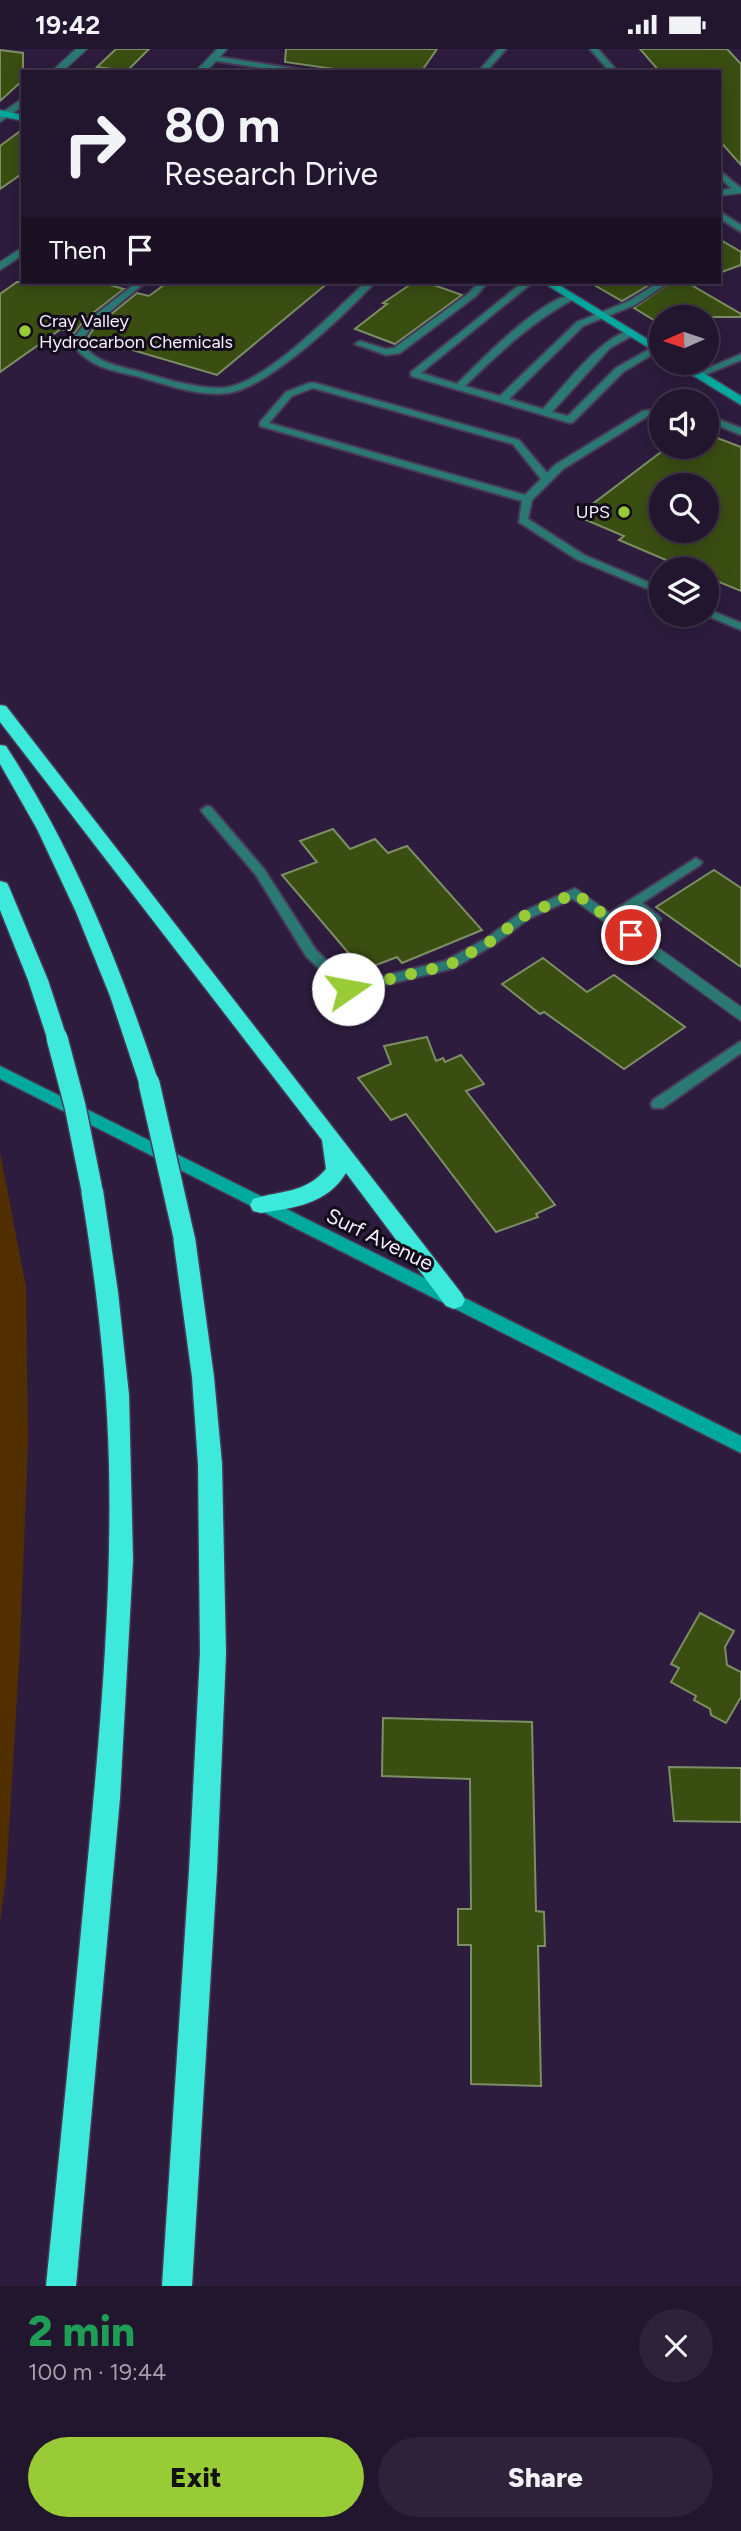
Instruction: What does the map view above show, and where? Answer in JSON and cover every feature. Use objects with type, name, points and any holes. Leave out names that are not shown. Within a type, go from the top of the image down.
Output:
[{"type":"highway","points":[[0,710],[454,1300]]},
{"type":"highway","points":[[0,750],[39,815],[88,914],[110,968],[149,1083],[184,1237],[203,1377],[210,1464],[213,1653],[203,1871],[177,2286]]},
{"type":"highway","points":[[0,887],[38,980],[75,1106],[92,1190],[108,1293],[121,1464],[118,1662],[61,2286]]},
{"type":"highway","points":[[261,1205],[302,1199],[325,1187],[337,1171],[329,1135]]},
{"type":"main road","points":[[2,116],[21,118]]},
{"type":"main road","points":[[550,284],[649,345]]},
{"type":"main road","points":[[697,375],[741,401]]},
{"type":"main road","name":"Surf Avenue","points":[[0,1072],[741,1445]]},
{"type":"street","points":[[58,70],[82,49]]},
{"type":"street","points":[[202,70],[222,49]]},
{"type":"street","points":[[2,116],[21,102]]},
{"type":"street","points":[[721,193],[739,190]]},
{"type":"street","points":[[0,267],[21,251]]},
{"type":"street","points":[[575,893],[741,1015]]},
{"type":"lane","points":[[484,70],[502,49]]},
{"type":"lane","points":[[594,49],[612,70]]},
{"type":"lane","points":[[214,58],[289,70]]},
{"type":"lane","points":[[721,175],[741,173]]},
{"type":"lane","points":[[721,175],[739,190]]},
{"type":"lane","points":[[721,215],[741,229]]},
{"type":"lane","points":[[139,284],[89,324],[76,342],[95,362],[210,391],[230,391],[269,372],[369,284]]},
{"type":"lane","points":[[360,344],[386,352],[397,351],[473,295],[481,284]]},
{"type":"lane","points":[[526,284],[414,375],[570,420],[615,371],[634,358],[649,354]]},
{"type":"lane","points":[[502,400],[580,324],[599,314],[632,303],[662,284]]},
{"type":"lane","points":[[459,387],[490,356],[545,309],[571,297]]},
{"type":"lane","points":[[545,413],[607,346],[630,333]]},
{"type":"lane","points":[[719,366],[741,357]]},
{"type":"lane","points":[[527,499],[263,424],[289,394],[312,385],[516,442],[547,479]]},
{"type":"lane","points":[[649,414],[559,467],[527,499],[523,520],[580,557],[649,587]]},
{"type":"lane","points":[[719,423],[741,432]]},
{"type":"lane","points":[[719,617],[741,627]]},
{"type":"lane","points":[[207,810],[260,872],[311,953],[348,989],[449,965],[491,941],[524,916],[575,893]]},
{"type":"lane","points":[[610,919],[696,862]]},
{"type":"lane","points":[[634,903],[655,919]]},
{"type":"lane","points":[[658,1104],[741,1046]]},
{"type":"shaded area","points":[[0,1152],[26,1287],[28,1441],[20,1647],[6,1879],[0,1922]]},
{"type":"building","points":[[116,49],[149,49],[128,70],[97,67]]},
{"type":"building","points":[[286,49],[437,49],[422,70],[341,70],[285,62]]},
{"type":"building","points":[[640,49],[727,49],[741,64],[741,165],[721,142],[721,70],[658,70]]},
{"type":"building","points":[[0,50],[23,53],[21,82],[0,101]]},
{"type":"building","points":[[21,130],[21,174],[0,189],[0,146]]},
{"type":"building","points":[[721,240],[741,252],[741,265],[721,272]]},
{"type":"building","points":[[17,282],[105,284],[124,289],[84,320],[75,333],[61,329],[0,372],[0,294]]},
{"type":"building","points":[[165,284],[327,284],[217,375],[88,337],[94,328],[137,293],[149,296]]},
{"type":"building","points":[[411,284],[431,284],[462,295],[395,344],[355,329],[387,304],[383,303]]},
{"type":"building","points":[[592,284],[651,284],[622,301]]},
{"type":"building","points":[[668,284],[689,284],[741,314],[741,317],[719,317],[719,305],[649,305],[649,317],[634,308]]},
{"type":"building","name":"UPS","points":[[719,439],[741,447],[741,591],[719,582],[719,557],[659,557],[619,540],[624,536],[579,517],[593,507],[590,506],[652,459],[719,459]]},
{"type":"building","points":[[333,829],[350,849],[375,839],[388,853],[407,846],[482,930],[402,963],[397,957],[363,970],[282,875],[317,862],[300,841]]},
{"type":"building","points":[[714,870],[741,888],[741,967],[656,907]]},
{"type":"building","points":[[543,958],[587,992],[614,975],[685,1027],[624,1069],[544,1012],[540,1014],[502,984]]},
{"type":"building","points":[[427,1037],[436,1061],[443,1058],[445,1062],[461,1055],[484,1084],[466,1091],[555,1205],[536,1214],[538,1217],[496,1232],[406,1114],[391,1120],[358,1078],[391,1064],[384,1046]]},
{"type":"building","points":[[700,1613],[734,1631],[725,1647],[727,1665],[741,1672],[741,1697],[726,1723],[711,1715],[710,1709],[694,1700],[696,1696],[671,1682],[679,1668],[671,1664]]},
{"type":"building","points":[[383,1718],[532,1722],[536,1911],[544,1912],[545,1946],[538,1946],[541,2086],[471,2084],[471,1945],[458,1945],[458,1909],[471,1909],[470,1779],[382,1776]]},
{"type":"building","points":[[669,1767],[741,1768],[741,1822],[674,1821]]},
{"type":"place","name":"Cray Valley Hydrocarbon Chemicals","points":[[25,331]]},
{"type":"place","name":"UPS","points":[[624,512]]},
{"type":"route","points":[[348,989],[449,965],[491,941],[524,916],[575,893],[631,935]]}]
